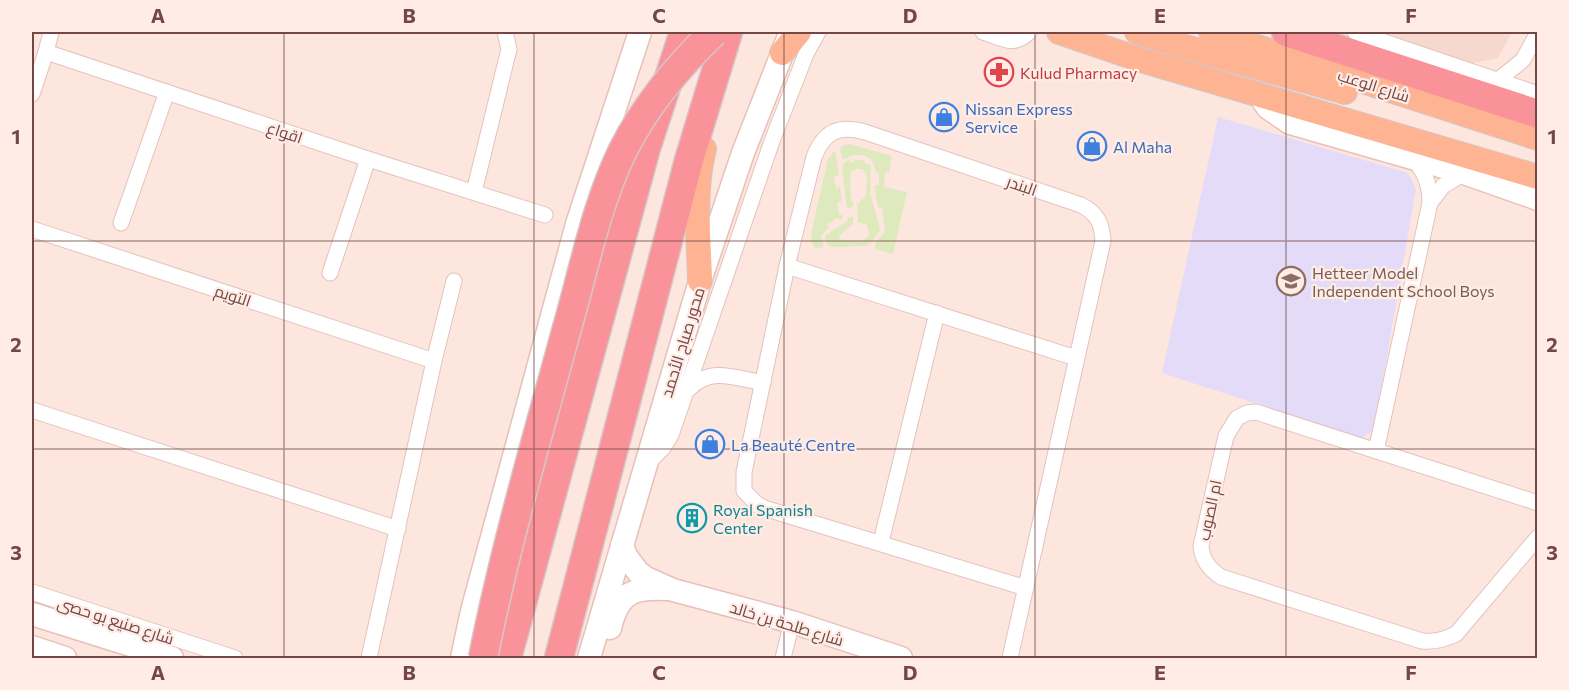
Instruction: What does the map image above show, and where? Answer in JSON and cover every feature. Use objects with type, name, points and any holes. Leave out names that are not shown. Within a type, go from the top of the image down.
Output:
[{"type":"highway","points":[[507,658],[646,148],[684,32]]},
{"type":"highway","points":[[481,658],[521,493],[610,180],[638,122],[692,52],[714,32]]},
{"type":"highway","points":[[559,658],[689,160],[728,32]]},
{"type":"highway","points":[[1287,32],[1535,100]]},
{"type":"main road","points":[[700,281],[698,177],[707,136],[739,32]]},
{"type":"main road","points":[[786,42],[799,32]]},
{"type":"main road","points":[[1059,32],[1141,60],[1538,177]]},
{"type":"main road","points":[[1137,32],[1386,103],[1401,103],[1413,98]]},
{"type":"main road","name":"شارع الوعب","points":[[1211,32],[1538,138]]},
{"type":"street","points":[[32,94],[51,32]]},
{"type":"street","points":[[474,192],[509,49],[505,32]]},
{"type":"street","points":[[462,658],[472,611],[577,224],[640,32]]},
{"type":"street","points":[[645,465],[663,448],[671,435],[772,141],[806,54],[818,32]]},
{"type":"street","points":[[983,32],[1014,42],[1022,39],[1029,32]]},
{"type":"street","points":[[1355,32],[1498,80],[1535,100]]},
{"type":"street","points":[[1498,80],[1523,60],[1538,32]]},
{"type":"street","name":"محور صباح الأحمد","points":[[589,658],[700,281],[742,153],[786,42]]},
{"type":"street","name":"اقواع","points":[[46,52],[545,215]]},
{"type":"street","points":[[1523,60],[1526,82],[1535,100]]},
{"type":"street","points":[[121,224],[167,92]]},
{"type":"street","points":[[1259,95],[1268,108],[1290,123],[1464,173],[1538,199]]},
{"type":"street","name":"البندر","points":[[1010,658],[1026,588],[1077,358],[1102,241],[1099,219],[1091,210],[1070,201],[865,132],[855,129],[835,130],[817,149],[787,266],[744,471],[744,491],[750,499],[767,509],[1026,588]]},
{"type":"street","points":[[330,273],[368,159]]},
{"type":"street","points":[[1376,450],[1430,203],[1427,180],[1414,159]]},
{"type":"street","points":[[1430,203],[1443,186],[1464,173]]},
{"type":"street","name":"التويم","points":[[32,229],[434,361]]},
{"type":"street","points":[[787,266],[1077,358]]},
{"type":"street","points":[[369,658],[434,361],[454,281]]},
{"type":"street","points":[[881,542],[937,314]]},
{"type":"street","points":[[687,391],[701,378],[712,374],[763,383]]},
{"type":"street","points":[[32,410],[398,529]]},
{"type":"street","name":"ام الصوب","points":[[1538,503],[1256,412],[1247,413],[1237,418],[1226,436],[1201,546],[1206,563],[1221,577],[1422,641],[1434,642],[1456,634],[1538,537]]},
{"type":"street","name":"شارع طلحة بن خالد","points":[[622,545],[626,556],[638,572],[673,590],[792,622],[901,658]]},
{"type":"street","name":"شارع طلحة بن خالد","points":[[603,658],[612,623],[619,606],[628,594],[641,589],[673,590]]},
{"type":"street","name":"شارع صنيع بو حصى","points":[[32,592],[235,658]]},
{"type":"street","points":[[450,658],[458,628],[472,611]]},
{"type":"street","points":[[472,611],[481,658]]},
{"type":"street","name":"شارع صنيع بو حصى","points":[[32,614],[172,658]]},
{"type":"street","points":[[783,658],[792,622]]},
{"type":"street","points":[[32,647],[64,658]]},
{"type":"shaded area","points":[[1385,32],[1512,32],[1498,58],[1468,64]]},
{"type":"shaded area","name":"Hetteer Model Independent School Boys","points":[[1218,117],[1408,173],[1416,189],[1374,430],[1362,438],[1162,373]]},
{"type":"green space","points":[[849,144],[892,156],[889,173],[885,172],[884,187],[907,192],[893,254],[875,248],[875,243],[885,232],[882,207],[879,208],[876,199],[875,185],[879,185],[879,173],[876,173],[872,162],[865,156],[855,155],[842,158],[840,147]]},
{"type":"green space","points":[[835,150],[839,175],[834,176],[836,188],[840,187],[842,201],[837,202],[839,215],[843,217],[841,220],[837,218],[827,224],[829,227],[821,236],[824,247],[815,248],[811,242],[812,229],[828,159]]},
{"type":"green space","points":[[850,159],[851,163],[854,159],[865,161],[864,163],[867,165],[868,163],[871,167],[870,192],[880,230],[871,243],[865,246],[829,246],[825,236],[847,221],[848,217],[853,217],[853,224],[839,236],[840,240],[863,241],[869,235],[867,225],[858,222],[857,204],[866,196],[867,175],[862,169],[855,169],[850,173],[851,198],[854,205],[847,208],[842,168],[844,163]]},
{"type":"place","name":"Kulud Pharmacy","points":[[999,72]]},
{"type":"place","name":"Nissan Express Service","points":[[944,117]]},
{"type":"place","name":"Al Maha","points":[[1092,146]]},
{"type":"place","name":"Hetteer Model Independent School Boys","points":[[1291,281]]},
{"type":"place","name":"La Beauté Centre","points":[[710,444]]},
{"type":"place","name":"Royal Spanish Center","points":[[692,518]]}]
